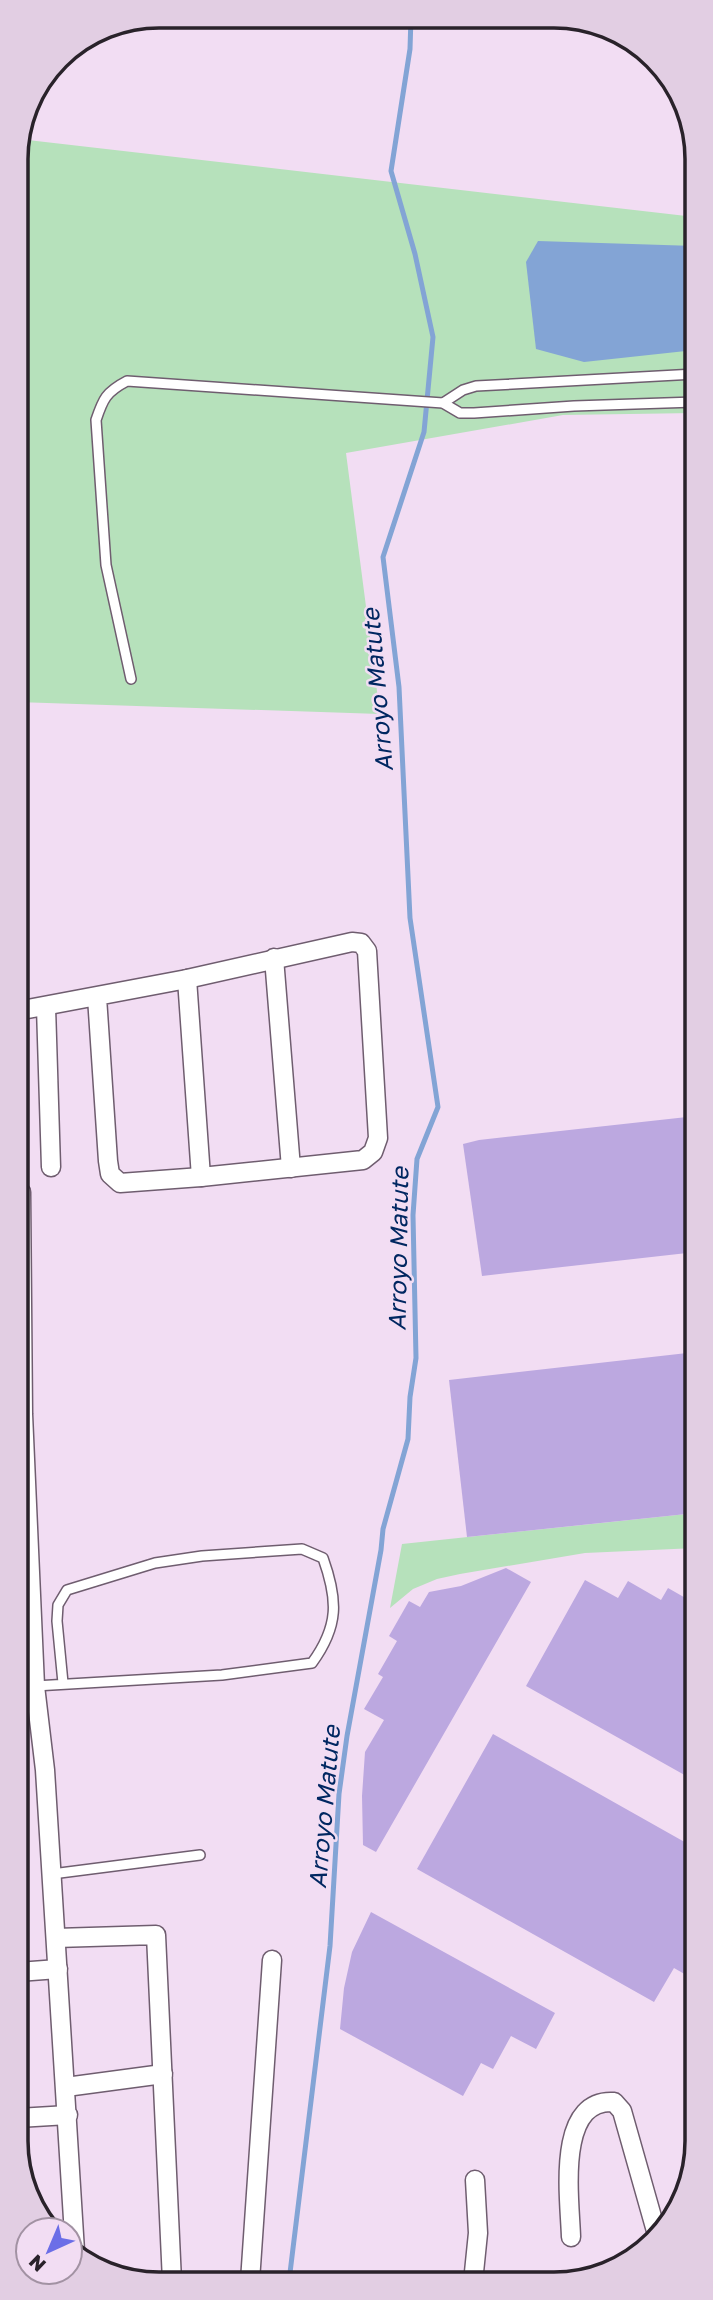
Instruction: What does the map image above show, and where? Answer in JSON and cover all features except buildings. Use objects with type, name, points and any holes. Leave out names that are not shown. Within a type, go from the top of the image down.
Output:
[{"type":"street","points":[[28,1009],[187,979],[352,942],[361,943],[367,951],[378,1138],[373,1152],[363,1160],[120,1183],[110,1174],[97,997]]},
{"type":"street","points":[[274,958],[291,1168]]},
{"type":"street","points":[[187,979],[201,1177]]},
{"type":"street","points":[[46,1007],[51,1167]]},
{"type":"street","points":[[28,1691],[45,1770],[73,2216]]},
{"type":"street","points":[[56,1938],[156,1935],[172,2272]]},
{"type":"street","points":[[251,2272],[272,1960]]},
{"type":"street","points":[[28,1971],[58,1969]]},
{"type":"street","points":[[66,2087],[163,2074]]},
{"type":"street","points":[[572,2237],[569,2157],[575,2129],[588,2110],[601,2101],[614,2102],[622,2111],[653,2225]]},
{"type":"street","points":[[28,2117],[68,2115]]},
{"type":"street","points":[[474,2272],[478,2233],[475,2180]]},
{"type":"lane","points":[[438,403],[477,386],[685,375]]},
{"type":"lane","points":[[131,679],[106,565],[96,420],[103,400],[112,389],[127,381],[438,403],[460,413],[685,402]]},
{"type":"lane","points":[[28,1686],[222,1675],[312,1663],[327,1639],[333,1622],[334,1588],[323,1558],[302,1549],[202,1556],[155,1563],[67,1590],[58,1605],[57,1621],[63,1683]]},
{"type":"lane","points":[[52,1874],[200,1855]]},
{"type":"green space","points":[[29,140],[685,216],[685,413],[563,415],[346,453],[380,714],[28,702]]},
{"type":"green space","points":[[685,1514],[685,1548],[585,1553],[460,1574],[437,1579],[413,1589],[390,1608],[402,1544]]},
{"type":"water","points":[[538,241],[685,246],[685,351],[584,362],[536,349],[526,262]]},
{"type":"waterway","name":"Arroyo Matute","points":[[290,2272],[330,1946],[339,1794],[347,1736],[383,1529],[408,1439],[410,1397],[416,1358],[413,1215],[417,1159],[438,1107],[410,918],[399,687],[383,557],[424,432],[433,337],[415,254],[391,171],[410,49],[411,28]]}]
